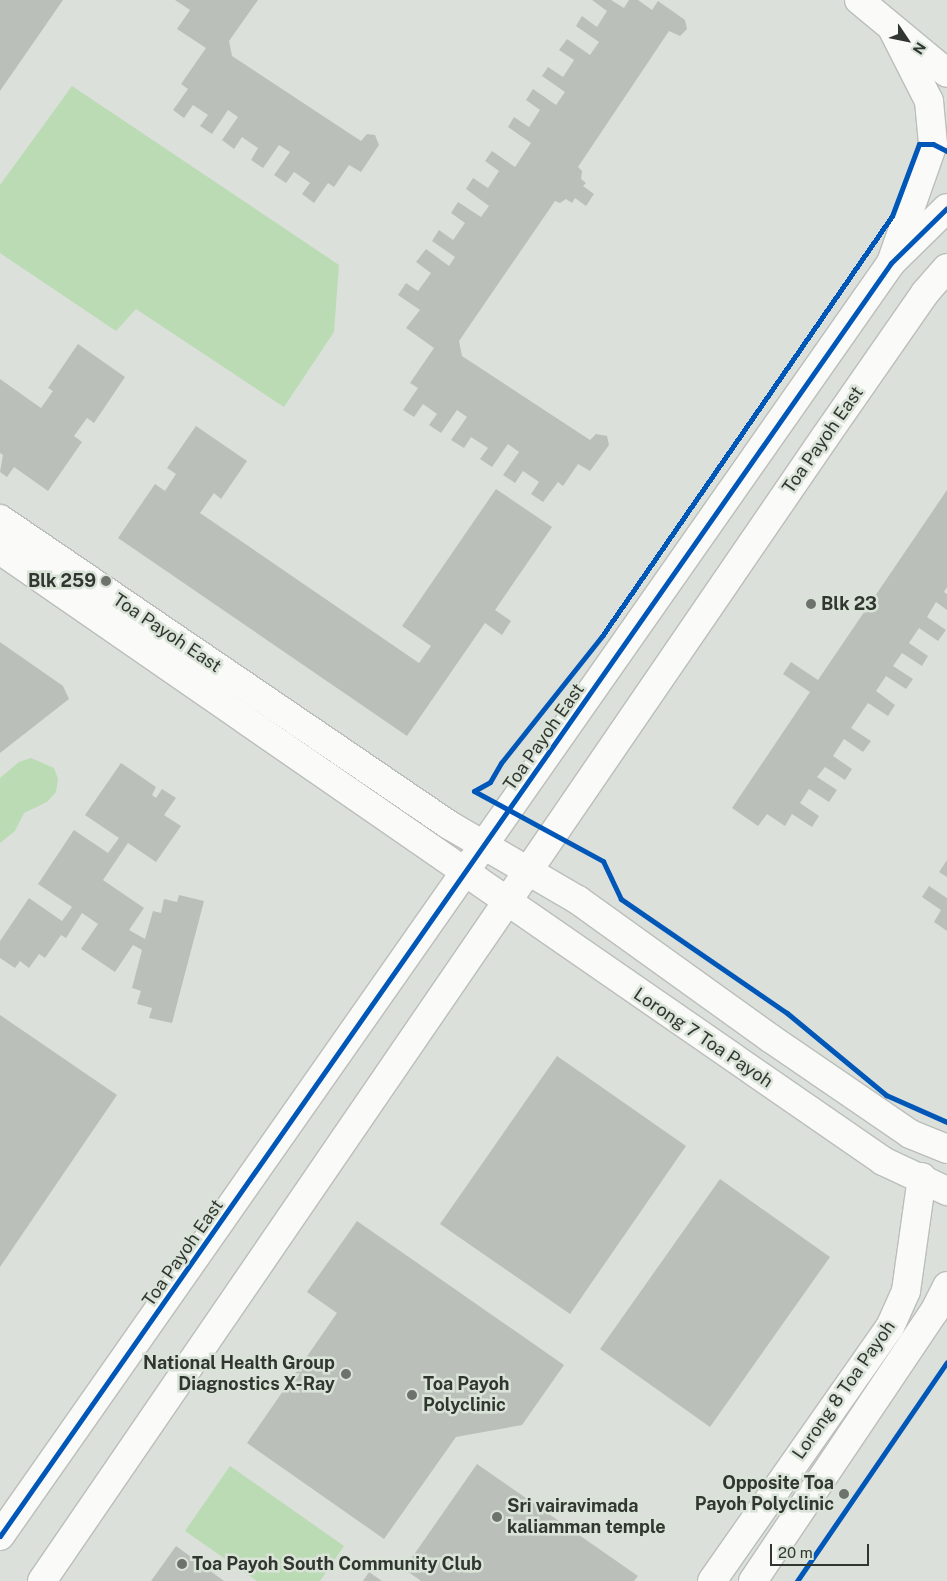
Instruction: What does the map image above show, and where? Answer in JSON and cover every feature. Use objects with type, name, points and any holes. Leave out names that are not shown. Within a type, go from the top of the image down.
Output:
[{"type":"street","points":[[859,0],[947,73]]},
{"type":"street","points":[[891,263],[933,144],[929,101],[893,30]]},
{"type":"street","name":"Toa Payoh East","points":[[0,1536],[891,263],[947,208]]},
{"type":"street","name":"Toa Payoh East","points":[[42,1581],[925,293],[947,268]]},
{"type":"street","name":"Toa Payoh East","points":[[0,519],[449,825],[484,846]]},
{"type":"street","name":"Toa Payoh East","points":[[0,550],[465,873]]},
{"type":"street","name":"Lorong 7 Toa Payoh","points":[[484,846],[578,900],[770,1038],[910,1134],[947,1149]]},
{"type":"street","name":"Lorong 7 Toa Payoh","points":[[465,873],[883,1161],[922,1177],[947,1191]]},
{"type":"street","name":"Lorong 8 Toa Payoh","points":[[712,1581],[890,1328],[906,1291],[922,1177]]},
{"type":"street","name":"Lorong 8 Toa Payoh","points":[[752,1581],[941,1306],[947,1286]]},
{"type":"green space","points":[[72,86],[339,265],[334,332],[284,407],[136,309],[116,331],[0,253],[0,185]]},
{"type":"green space","points":[[31,758],[54,768],[58,779],[56,792],[47,802],[24,813],[15,831],[0,843],[0,778],[19,762]]},
{"type":"green space","points":[[230,1466],[344,1546],[320,1581],[257,1581],[185,1531]]},
{"type":"building","points":[[0,0],[63,0],[0,91]]},
{"type":"building","points":[[175,0],[258,0],[229,41],[232,56],[361,141],[367,134],[375,135],[379,145],[361,172],[349,165],[334,187],[328,183],[314,203],[302,194],[310,183],[294,172],[286,183],[274,175],[290,152],[279,145],[263,168],[251,160],[258,148],[242,137],[234,149],[222,140],[238,117],[228,110],[212,134],[200,126],[208,115],[193,105],[184,118],[173,110],[188,89],[181,84],[206,48],[177,29],[190,10]]},
{"type":"building","points":[[592,0],[611,0],[624,8],[629,0],[638,0],[652,10],[658,1],[685,20],[687,29],[680,36],[669,31],[578,167],[582,171],[581,179],[586,183],[583,186],[594,194],[586,206],[575,198],[572,203],[566,199],[560,203],[555,201],[459,341],[462,356],[590,440],[596,434],[607,436],[609,445],[590,471],[578,464],[563,486],[558,482],[543,502],[531,494],[539,482],[523,471],[515,483],[503,475],[519,452],[508,444],[492,467],[480,459],[488,448],[471,437],[464,448],[451,440],[467,417],[457,410],[441,433],[429,425],[437,414],[423,404],[414,417],[403,410],[418,388],[410,383],[434,348],[406,328],[420,310],[398,295],[406,283],[418,291],[431,273],[416,262],[426,249],[449,266],[455,257],[432,241],[439,230],[453,240],[465,223],[451,213],[458,202],[481,217],[489,206],[466,189],[473,178],[488,188],[499,171],[485,161],[492,151],[515,167],[531,143],[508,127],[514,117],[529,127],[540,110],[526,100],[533,89],[556,105],[565,92],[542,76],[548,67],[563,77],[574,60],[559,50],[567,39],[590,55],[599,42],[576,26],[582,16],[597,27],[607,11]]},
{"type":"building","points":[[78,344],[125,377],[94,423],[87,418],[74,436],[82,442],[48,491],[14,467],[7,477],[0,472],[3,455],[0,453],[0,379],[41,408],[53,391],[48,388]]},
{"type":"building","points":[[196,426],[247,461],[221,499],[214,493],[200,513],[419,663],[431,646],[402,626],[496,489],[552,527],[495,610],[511,621],[502,635],[485,623],[407,736],[118,538],[155,484],[165,491],[176,474],[167,468]]},
{"type":"building","points":[[947,490],[947,587],[944,592],[947,594],[947,610],[936,602],[927,617],[946,630],[938,641],[919,628],[909,643],[928,656],[922,666],[902,653],[893,666],[913,679],[906,689],[886,676],[876,691],[895,705],[888,716],[868,703],[851,728],[871,741],[863,752],[844,739],[833,756],[852,769],[845,780],[825,767],[817,777],[837,790],[829,802],[809,789],[800,803],[819,816],[812,827],[792,814],[785,826],[767,814],[758,826],[732,808],[810,692],[783,674],[791,662],[818,680]]},
{"type":"building","points":[[0,642],[63,686],[69,699],[0,753]]},
{"type":"building","points":[[121,763],[156,787],[152,795],[156,798],[162,789],[176,798],[164,815],[181,826],[156,862],[128,843],[103,880],[144,908],[129,930],[145,939],[153,911],[161,913],[164,899],[177,902],[179,895],[204,901],[172,1023],[149,1018],[152,1008],[137,1004],[141,991],[132,988],[142,950],[133,945],[115,972],[81,949],[98,924],[82,913],[66,938],[61,935],[45,958],[39,954],[29,968],[20,961],[15,968],[0,958],[0,941],[29,898],[62,921],[72,907],[38,884],[74,830],[108,853],[119,838],[85,815]]},
{"type":"building","points":[[947,860],[947,877],[939,872]]},
{"type":"building","points":[[929,886],[947,898],[947,931],[934,922],[941,910],[922,897]]},
{"type":"building","points":[[0,1015],[117,1095],[0,1267]]},
{"type":"building","points":[[557,1056],[686,1146],[570,1314],[440,1224]]},
{"type":"building","points":[[720,1179],[830,1257],[710,1427],[600,1349]]},
{"type":"building","name":"Toa Payoh Polyclinic","points":[[357,1221],[564,1365],[522,1425],[456,1437],[384,1539],[247,1443],[337,1313],[307,1292]]},
{"type":"building","name":"Sri vairavimada kaliamman temple","points":[[477,1464],[638,1576],[634,1581],[421,1581],[404,1569]]},
{"type":"building","name":"Toa Payoh South Community Club","points":[[176,1546],[224,1581],[151,1581]]},
{"type":"building","name":"Toa Payoh South Community Club","points":[[369,1572],[382,1581],[363,1581]]},
{"type":"cycle path","points":[[474,791],[490,782],[501,763],[602,636],[892,216],[919,144],[933,144],[947,151]]},
{"type":"cycle path","points":[[0,1536],[891,263],[947,208]]},
{"type":"cycle path","points":[[474,791],[603,861],[621,899],[787,1013],[886,1095],[947,1122]]},
{"type":"cycle path","points":[[797,1581],[947,1362]]},
{"type":"place","name":"Blk 259","points":[[106,581]]},
{"type":"place","name":"Blk 23","points":[[811,604]]},
{"type":"place","name":"National Health Group Diagnostics X-Ray","points":[[346,1374]]},
{"type":"place","name":"Toa Payoh Polyclinic","points":[[412,1395]]},
{"type":"place","name":"Opposite Toa Payoh Polyclinic","points":[[844,1494]]},
{"type":"place","name":"Sri vairavimada kaliamman temple","points":[[497,1517]]},
{"type":"place","name":"Toa Payoh South Community Club","points":[[182,1564]]}]
